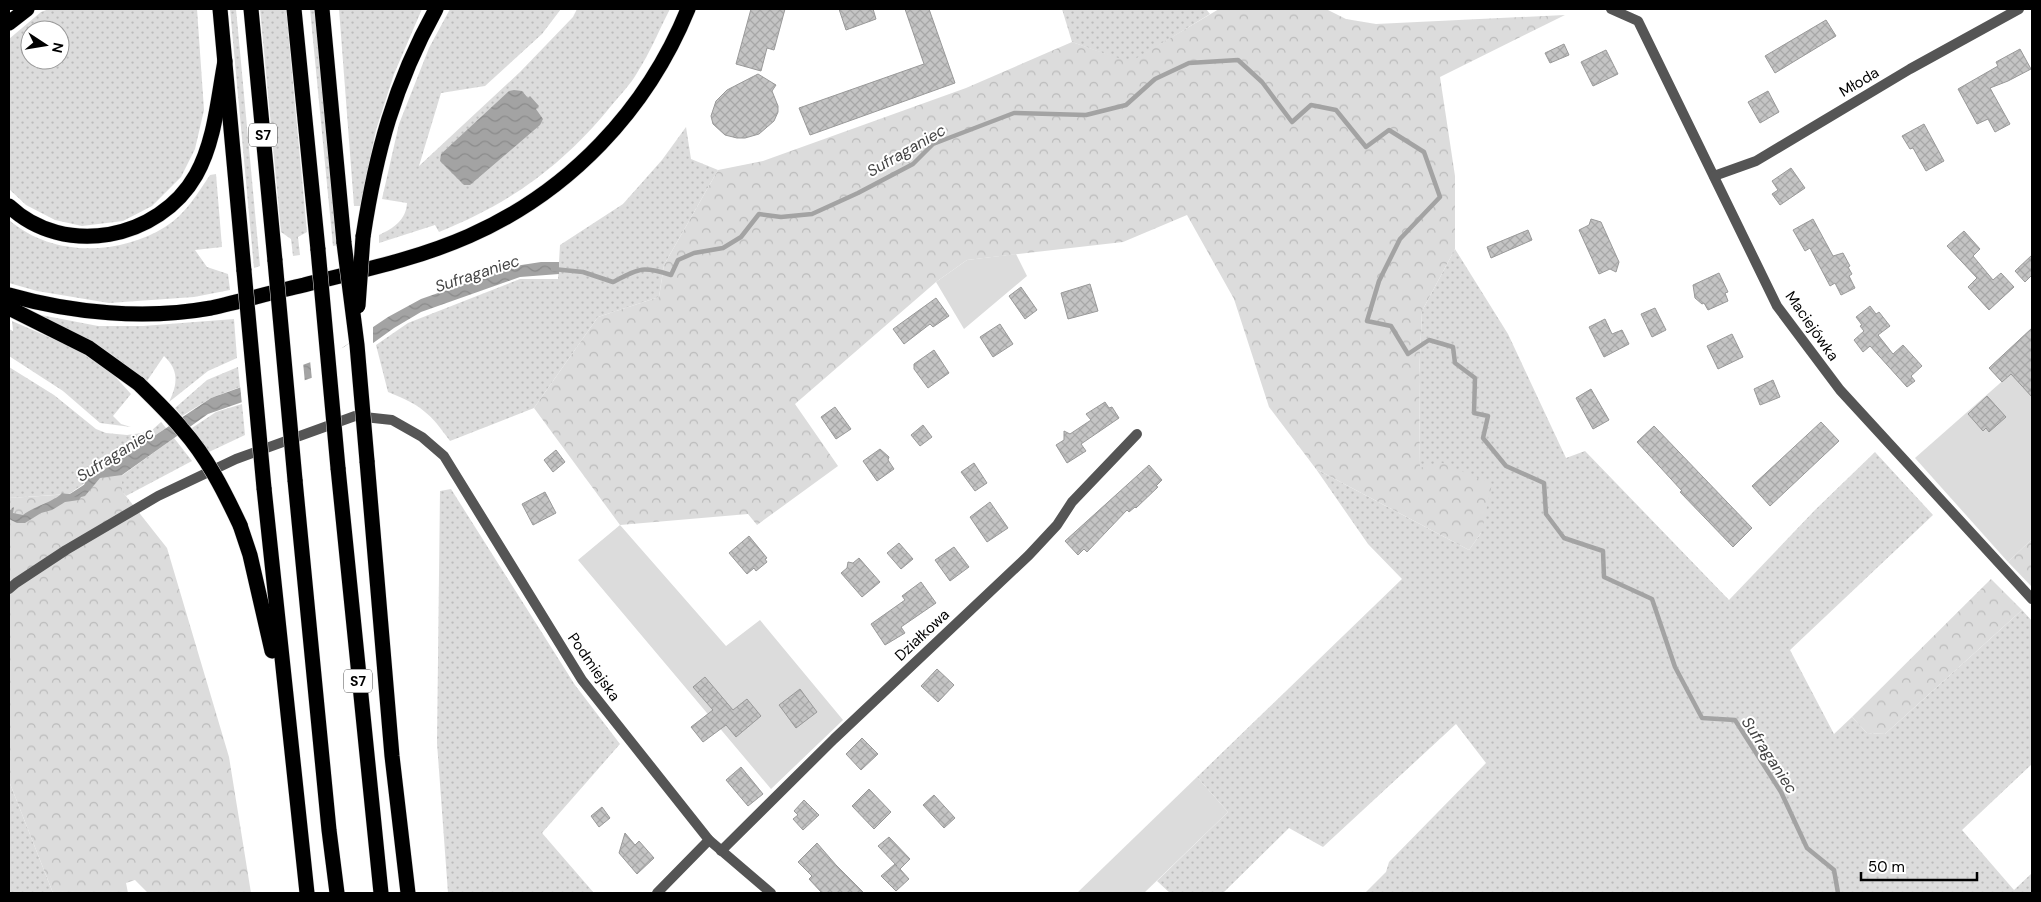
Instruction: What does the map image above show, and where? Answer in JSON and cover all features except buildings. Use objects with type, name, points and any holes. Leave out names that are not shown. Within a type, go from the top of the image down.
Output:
[{"type":"highway","points":[[9,23],[27,9]]},
{"type":"highway","points":[[220,9],[264,488],[307,893]]},
{"type":"highway","name":"S7","points":[[251,9],[329,830],[337,893]]},
{"type":"highway","name":"S7","points":[[294,9],[359,697],[381,893]]},
{"type":"highway","points":[[322,9],[344,243],[357,345],[392,756],[408,893]]},
{"type":"highway","points":[[357,345],[363,237],[376,163],[392,106],[413,53],[436,9]]},
{"type":"highway","points":[[9,294],[31,301],[103,312],[143,313],[210,308],[371,268],[468,237],[496,224],[546,193],[599,147],[621,122],[653,78],[673,44],[688,9]]},
{"type":"highway","points":[[9,206],[37,225],[77,236],[102,236],[119,233],[134,228],[163,212],[186,190],[206,154],[225,61]]},
{"type":"highway","points":[[9,308],[90,348],[139,384],[183,430],[200,452],[224,490],[240,525],[250,555],[286,708]]},
{"type":"street","name":"Maciejówka","points":[[1611,9],[1638,21],[1778,306],[1833,381],[2032,599]]},
{"type":"street","name":"Młoda","points":[[1714,176],[1756,162],[1917,65],[2018,9]]},
{"type":"street","name":"Podmiejska","points":[[9,589],[66,550],[158,496],[236,459],[356,416],[392,420],[422,437],[444,456],[461,487],[582,680],[709,840],[771,893]]},
{"type":"street","name":"Działkowa","points":[[721,851],[834,739],[1029,555],[1057,525],[1072,502],[1137,434]]},
{"type":"street","points":[[657,893],[709,840]]},
{"type":"green space","points":[[49,9],[197,9],[204,110],[195,149],[181,177],[152,206],[123,221],[82,226],[55,220],[26,205],[9,189],[9,39],[20,30],[20,70],[70,70],[70,20],[32,20],[41,12]]},
{"type":"green space","points":[[230,9],[236,9],[260,266],[254,268]]},
{"type":"green space","points":[[260,9],[286,9],[307,232],[298,237],[300,255],[293,256],[291,239],[281,232]]},
{"type":"green space","points":[[310,9],[316,9],[339,245],[333,246]]},
{"type":"green space","points":[[339,9],[422,9],[394,74],[376,130],[360,206],[354,206]]},
{"type":"green space","points":[[450,9],[561,9],[542,34],[485,86],[441,93],[419,166],[520,72],[573,17],[577,9],[670,9],[646,58],[631,82],[574,147],[554,165],[512,195],[465,221],[439,232],[435,225],[379,243],[379,235],[398,223],[406,209],[407,203],[382,199],[399,124],[429,48]]},
{"type":"green space","points":[[1062,9],[1206,9],[1210,14],[1130,63],[1072,42]]},
{"type":"green space","points":[[1219,9],[1326,9],[1346,19],[1376,24],[1565,15],[1440,77],[1455,176],[1455,249],[1422,311],[1419,376],[1420,468],[1440,462],[1492,484],[1481,533],[1469,550],[1316,469],[1269,407],[1234,299],[1187,215],[1123,242],[967,260],[936,282],[795,404],[838,466],[757,525],[748,514],[620,525],[534,408],[598,317],[659,297],[664,265],[718,170],[763,161],[966,88],[1072,42],[1130,62]]},
{"type":"green space","points":[[686,127],[691,159],[718,170],[664,265],[659,297],[598,317],[534,408],[450,441],[437,423],[424,411],[409,401],[388,392],[376,345],[408,323],[520,279],[558,279],[560,245],[623,204],[662,160]]},
{"type":"green space","points":[[216,174],[222,247],[195,250],[207,267],[228,274],[230,290],[194,297],[109,303],[37,291],[9,283],[9,220],[26,232],[45,241],[65,246],[86,248],[127,243],[147,237],[172,222],[190,204],[210,175]]},
{"type":"green space","points":[[1455,249],[1508,334],[1566,458],[1585,451],[1729,600],[1815,510],[1875,452],[1933,515],[1790,650],[1834,734],[1852,717],[1867,733],[1885,734],[2022,610],[2032,621],[2032,764],[1962,830],[2014,890],[2032,873],[2032,893],[1365,893],[1386,872],[1389,862],[1486,763],[1456,724],[1323,847],[1289,828],[1223,893],[1170,893],[1157,881],[1228,812],[1197,777],[1402,579],[1368,544],[1316,469],[1469,550],[1481,533],[1420,469],[1419,376],[1422,311]]},
{"type":"green space","points":[[1016,254],[1027,276],[964,329],[936,282],[967,260]]},
{"type":"green space","points":[[41,315],[98,326],[143,326],[234,319],[237,358],[208,371],[169,402],[176,378],[169,361],[164,356],[147,381],[107,351]]},
{"type":"green space","points":[[12,321],[74,348],[111,372],[131,394],[113,416],[121,424],[131,427],[100,423],[63,391],[9,356],[9,329],[13,331]]},
{"type":"green space","points":[[2032,355],[2032,539],[2008,562],[1915,458]]},
{"type":"green space","points":[[9,367],[54,395],[96,429],[106,433],[127,435],[142,433],[151,431],[161,422],[166,428],[69,494],[9,498]]},
{"type":"green space","points":[[238,367],[240,387],[211,398],[182,416],[175,408],[207,380]]},
{"type":"green space","points":[[242,404],[245,435],[209,452],[192,428],[216,412]]},
{"type":"green space","points":[[174,438],[192,461],[126,496],[122,491],[120,477]]},
{"type":"green space","points":[[100,472],[122,475],[122,491],[167,548],[229,757],[251,893],[148,893],[135,880],[126,883],[128,893],[53,893],[9,781],[9,498],[87,493]]},
{"type":"green space","points":[[451,489],[575,685],[620,744],[542,833],[594,893],[448,893],[437,743],[440,491]]},
{"type":"green space","points":[[620,525],[726,646],[760,620],[843,720],[771,789],[578,560]]},
{"type":"green space","points":[[2032,539],[2032,587],[2008,562]]},
{"type":"green space","points":[[1991,579],[2022,610],[1885,734],[1867,733],[1852,717]]},
{"type":"green space","points":[[1197,777],[1228,812],[1144,893],[1077,893]]},
{"type":"green space","points":[[9,781],[53,893],[9,893]]},
{"type":"water","points":[[509,91],[522,91],[528,98],[530,96],[539,106],[536,109],[543,119],[540,125],[470,185],[464,185],[440,161],[441,154]]},
{"type":"water","points":[[541,262],[559,262],[559,274],[520,277],[421,312],[394,328],[337,369],[208,414],[122,475],[100,478],[85,496],[79,500],[65,502],[25,523],[17,523],[9,519],[9,509],[11,510],[14,507],[13,513],[23,515],[55,499],[62,493],[76,493],[84,485],[87,476],[99,473],[211,398],[333,354],[388,317],[421,299],[515,266]]},
{"type":"pier","points":[[373,325],[373,347],[349,366],[312,380],[310,360],[344,347]]},
{"type":"pier","points":[[303,362],[305,383],[242,405],[240,385]]},
{"type":"waterway","name":"Sufraganiec","points":[[553,269],[583,272],[613,282],[641,270],[654,270],[671,275],[678,260],[694,253],[723,248],[741,237],[759,214],[781,217],[812,214],[858,193],[913,164],[933,144],[1014,113],[1086,115],[1126,105],[1155,79],[1189,63],[1238,60],[1262,82],[1292,122],[1311,105],[1336,110],[1366,147],[1389,130],[1424,152],[1440,197],[1400,239],[1379,281],[1367,321],[1391,326],[1408,354],[1429,340],[1453,347],[1455,363],[1475,378],[1474,413],[1488,416],[1483,438],[1506,466],[1544,483],[1546,514],[1564,538],[1603,551],[1604,577],[1652,599],[1675,667],[1702,718],[1735,720],[1781,792],[1807,848],[1834,870],[1838,893]]},
{"type":"waterway","name":"Sufraganiec","points":[[68,498],[85,487]]}]
